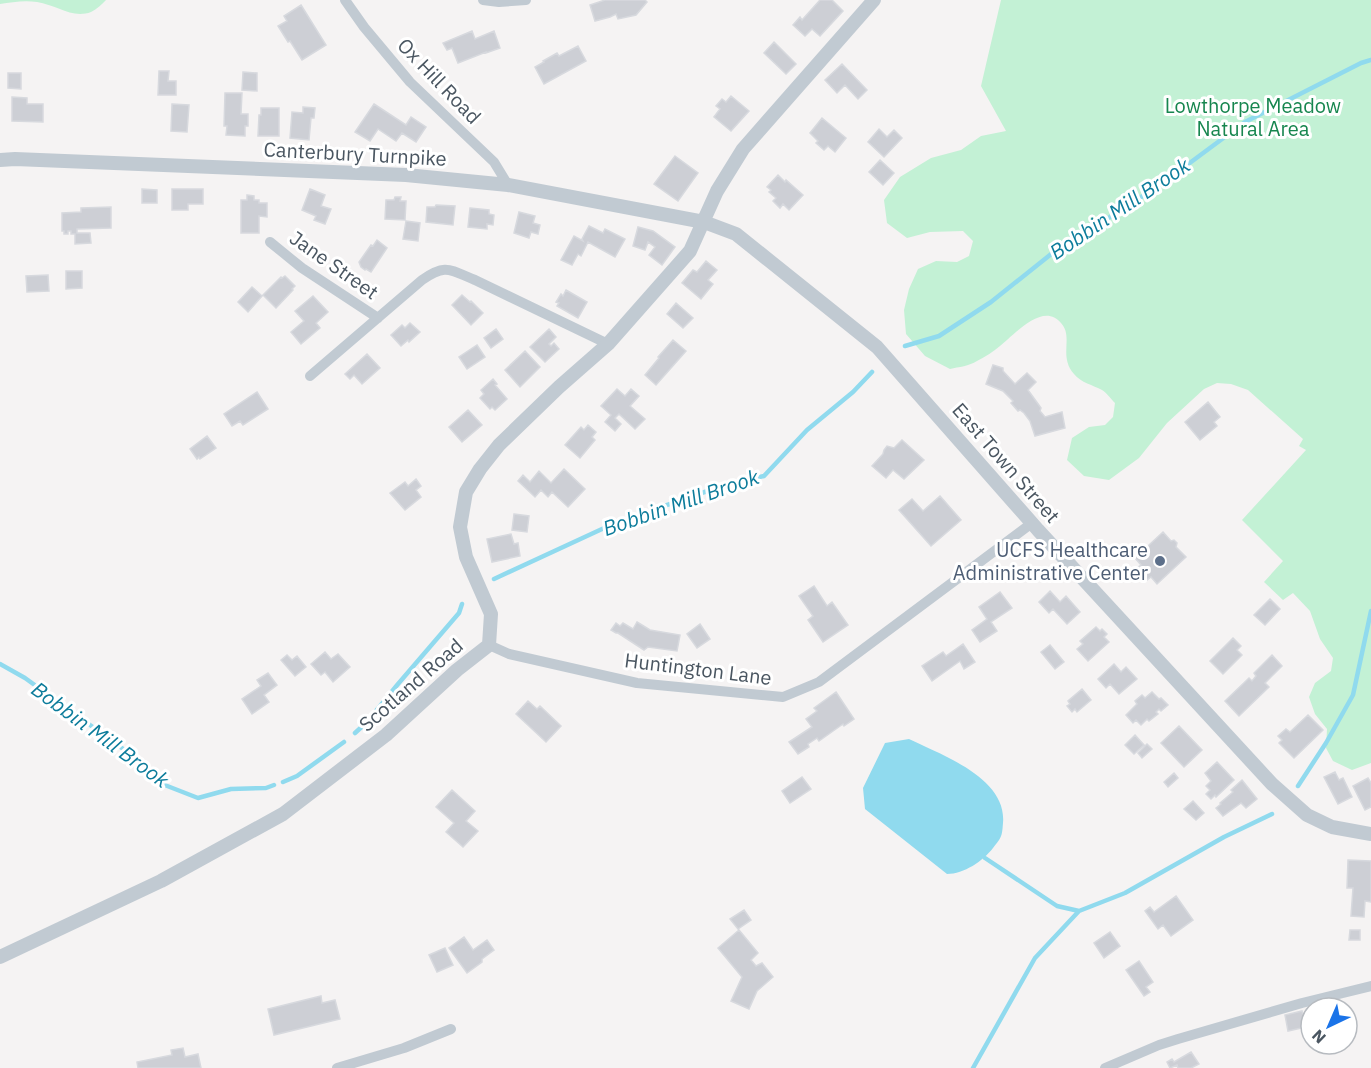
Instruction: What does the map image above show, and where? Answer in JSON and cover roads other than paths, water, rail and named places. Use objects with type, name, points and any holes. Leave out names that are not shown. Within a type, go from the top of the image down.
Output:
[{"type":"street","name":"Ox Hill Road","points":[[345,0],[364,27],[410,82],[494,162],[508,185]]},
{"type":"street","points":[[483,0],[499,2],[526,0]]},
{"type":"street","name":"Scotland Road","points":[[0,957],[160,881],[283,814],[386,735],[457,670],[489,645],[490,614],[466,557],[460,527],[466,492],[499,445],[608,344],[690,251],[717,191],[744,149],[874,0]]},
{"type":"street","name":"Canterbury Turnpike","points":[[0,160],[406,175],[508,185],[704,222]]},
{"type":"street","name":"East Town Street","points":[[704,222],[736,234],[877,347],[1032,523],[1272,784],[1307,815],[1332,827],[1371,834]]},
{"type":"street","name":"Jane Street","points":[[270,242],[302,268],[378,318]]},
{"type":"street","points":[[310,376],[422,280],[444,269],[475,280],[608,344]]},
{"type":"street","name":"Huntington Lane","points":[[489,645],[509,654],[637,683],[783,697],[819,682],[1032,523]]},
{"type":"street","points":[[1105,1068],[1178,1039],[1302,1003],[1371,986]]},
{"type":"street","points":[[337,1068],[404,1048],[451,1029]]},
{"type":"water","points":[[909,739],[970,770],[995,793],[1001,807],[1002,834],[984,858],[973,866],[947,874],[865,809],[863,788],[885,743]]},
{"type":"waterway","name":"Bobbin Mill Brook","points":[[905,346],[939,336],[991,302],[1070,239],[1160,185],[1245,122],[1371,60]]},
{"type":"waterway","name":"Bobbin Mill Brook","points":[[494,579],[615,523],[722,486],[764,476],[807,430],[853,392],[872,372]]},
{"type":"waterway","name":"Bobbin Mill Brook","points":[[355,733],[367,722],[459,613],[462,604]]},
{"type":"waterway","points":[[1298,786],[1353,695],[1371,611]]},
{"type":"waterway","name":"Bobbin Mill Brook","points":[[0,664],[25,678],[126,751],[157,782],[198,798],[231,789],[266,788],[274,785]]},
{"type":"waterway","name":"Bobbin Mill Brook","points":[[283,782],[297,776],[344,742]]},
{"type":"waterway","points":[[973,1068],[1035,958],[1079,911],[1125,893],[1224,837],[1272,814]]},
{"type":"waterway","points":[[985,858],[1057,906],[1079,911]]},
{"type":"place","name":"UCFS Healthcare Administrative Center","points":[[1160,561]]},
{"type":"park label","name":"Lowthorpe Meadow Natural Area","points":[[1253,118]]}]
